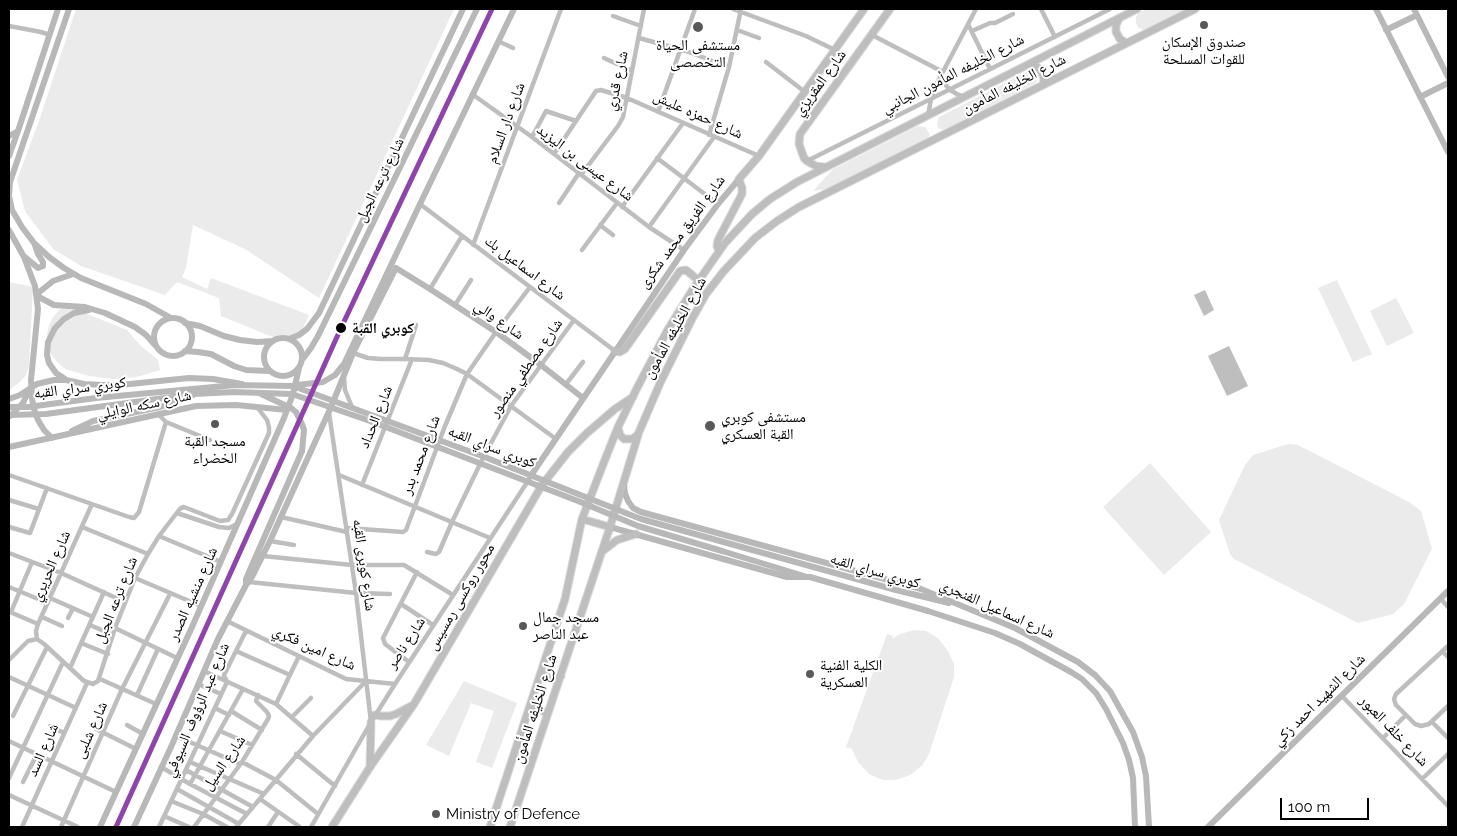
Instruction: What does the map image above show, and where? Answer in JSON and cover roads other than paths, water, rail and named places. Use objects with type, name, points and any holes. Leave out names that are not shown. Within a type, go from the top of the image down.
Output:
[{"type":"main road","points":[[9,156],[58,9]]},
{"type":"main road","points":[[37,295],[54,305],[96,310],[105,313],[135,327],[146,335],[160,351],[167,355],[178,355],[190,345],[192,337],[190,330],[179,319],[171,318],[146,304],[73,274],[49,257],[34,243],[12,210],[9,196],[10,182],[69,9]]},
{"type":"main road","name":"شارع ترعه الجبل","points":[[289,339],[303,332],[314,321],[463,9]]},
{"type":"main road","name":"شارع ترعه الجبل","points":[[302,360],[318,336],[477,9]]},
{"type":"main road","points":[[293,386],[323,382],[335,375],[344,364],[514,9]]},
{"type":"main road","name":"شارع الفريق محمد شكرى","points":[[530,477],[684,250],[718,204],[759,156],[835,50],[861,9]]},
{"type":"main road","name":"شارع المقريزي","points":[[807,161],[800,149],[800,134],[890,9]]},
{"type":"main road","name":"شارع الخليفه المأمون","points":[[490,827],[568,590],[582,519],[618,427],[663,338],[698,280],[734,232],[762,206],[785,189],[1137,9]]},
{"type":"main road","name":"شارع الخليفه المأمون","points":[[510,827],[602,552],[624,484],[632,450],[666,370],[702,302],[723,272],[755,238],[785,216],[810,201],[1195,9]]},
{"type":"main road","points":[[1376,9],[1448,152]]},
{"type":"main road","points":[[1386,30],[1415,12],[1448,77]]},
{"type":"main road","points":[[1119,18],[1116,32],[1120,39],[1126,43]]},
{"type":"main road","points":[[1030,64],[1036,66],[1041,71],[1044,78],[1043,84]]},
{"type":"main road","points":[[432,72],[443,78]]},
{"type":"main road","points":[[1420,96],[1448,83]]},
{"type":"main road","points":[[9,136],[18,132]]},
{"type":"main road","points":[[807,161],[816,166],[826,167]]},
{"type":"main road","points":[[719,251],[718,240],[742,194],[739,179]]},
{"type":"main road","points":[[9,230],[24,257],[37,295],[31,387],[32,404],[44,430],[52,438]]},
{"type":"main road","points":[[24,257],[38,268],[43,266],[34,243]]},
{"type":"main road","points":[[342,265],[350,269]]},
{"type":"main road","name":"شارع والي","points":[[353,353],[396,268],[496,332],[584,398]]},
{"type":"main road","points":[[615,351],[620,352],[625,349],[680,271],[686,270],[698,280]]},
{"type":"main road","points":[[37,295],[53,281],[73,274]]},
{"type":"main road","points":[[66,380],[56,373],[49,363],[46,350],[49,338],[55,328],[69,316],[80,312],[96,310]]},
{"type":"main road","points":[[155,345],[155,330],[163,321],[171,318]]},
{"type":"main road","points":[[185,323],[200,326],[224,336],[240,340],[257,342],[273,341],[281,338],[289,339],[299,347],[302,360],[299,368],[289,375],[281,376],[269,371],[246,370],[211,354],[185,351]]},
{"type":"main road","points":[[269,371],[265,364],[264,355],[267,347],[273,341]]},
{"type":"main road","points":[[134,827],[226,622],[270,541],[330,409],[353,353]]},
{"type":"main road","name":"شارع منشيه الصدر","points":[[100,827],[221,562],[287,410],[299,368]]},
{"type":"main road","points":[[272,408],[278,399],[281,376]]},
{"type":"main road","points":[[9,399],[48,380],[66,380],[111,386],[195,378],[225,380],[248,385]]},
{"type":"main road","name":"كوبري سراي القبه","points":[[9,407],[28,407],[182,389],[248,385],[293,386],[482,456],[641,519],[896,590],[957,605]]},
{"type":"main road","points":[[9,416],[23,403],[31,387]]},
{"type":"main road","name":"كوبري سراي القبه","points":[[9,416],[46,414],[194,394],[234,392],[292,394],[338,409],[578,501],[632,524],[810,577]]},
{"type":"main road","points":[[248,584],[246,579],[302,451],[304,430],[296,412],[258,392]]},
{"type":"main road","points":[[68,434],[86,423],[160,407],[194,394]]},
{"type":"main road","name":"محور روكسى رمسيس","points":[[332,827],[370,767],[414,704],[542,485],[568,452],[615,409],[633,397]]},
{"type":"main road","name":"شارع سكه الوايلي","points":[[9,447],[206,405],[256,406],[287,410]]},
{"type":"main road","points":[[618,427],[620,435],[627,439],[633,439],[639,432]]},
{"type":"main road","name":"شارع اسماعيل الفنجري","points":[[624,484],[625,496],[632,506],[641,512],[921,589],[1009,626],[1064,654],[1090,670],[1105,685],[1131,726],[1140,750],[1146,776],[1149,827]]},
{"type":"main road","points":[[650,537],[647,532],[647,526],[654,517]]},
{"type":"main road","points":[[582,519],[610,527]]},
{"type":"main road","name":"شارع اسماعيل الفنجري","points":[[610,527],[787,577],[810,577],[983,628],[1020,644],[1071,672],[1082,679],[1099,698],[1126,749],[1133,778],[1135,827]]},
{"type":"main road","points":[[602,552],[618,540],[636,534]]},
{"type":"main road","points":[[761,563],[767,556],[766,546]]},
{"type":"main road","name":"شارع الشهيد احمد زكي","points":[[1208,827],[1448,590]]},
{"type":"main road","points":[[542,671],[550,679],[561,676]]},
{"type":"main road","points":[[375,715],[396,714],[414,704]]},
{"type":"main road","points":[[529,709],[540,708],[547,714]]},
{"type":"main road","points":[[370,767],[371,722]]},
{"type":"street","name":"شارع دار السلام","points":[[473,245],[561,9]]},
{"type":"street","name":"شارع قدري","points":[[559,204],[623,117],[644,9]]},
{"type":"street","points":[[658,112],[695,9]]},
{"type":"street","points":[[733,9],[741,10],[806,36],[835,50]]},
{"type":"street","points":[[928,116],[931,99],[942,74],[976,9]]},
{"type":"street","points":[[1041,9],[1055,37]]},
{"type":"street","name":"شارع الخليفه المأمون الجانبي","points":[[807,161],[1055,37],[1101,11],[1110,9]]},
{"type":"street","points":[[649,227],[712,136],[741,10]]},
{"type":"street","points":[[972,31],[991,22],[995,24],[1013,14]]},
{"type":"street","points":[[614,16],[641,26]]},
{"type":"street","points":[[968,24],[990,69]]},
{"type":"street","points":[[9,26],[41,32],[50,36]]},
{"type":"street","points":[[737,30],[759,38]]},
{"type":"street","points":[[872,35],[942,74],[944,83],[950,90],[964,97]]},
{"type":"street","points":[[639,38],[680,49],[729,67]]},
{"type":"street","points":[[498,41],[513,48]]},
{"type":"street","points":[[604,58],[632,71]]},
{"type":"street","points":[[766,62],[805,92]]},
{"type":"street","name":"شارع حمزه عليش","points":[[576,121],[596,91],[601,90],[627,98],[759,156]]},
{"type":"street","name":"شارع عيسى بن اليزيد","points":[[472,94],[532,137],[649,227],[684,250]]},
{"type":"street","points":[[532,137],[546,111],[576,121],[554,154]]},
{"type":"street","points":[[622,207],[683,123]]},
{"type":"street","points":[[657,158],[718,204]]},
{"type":"street","points":[[582,250],[617,202]]},
{"type":"street","name":"شارع اسماعيل بك","points":[[420,204],[615,351]]},
{"type":"street","points":[[600,225],[613,235]]},
{"type":"street","points":[[430,289],[462,236]]},
{"type":"street","points":[[455,305],[471,280]]},
{"type":"street","name":"شارع محمد بدر","points":[[347,530],[405,531],[407,529],[414,506],[467,374],[530,287]]},
{"type":"street","name":"شارع مصطفي منصور","points":[[428,552],[438,553],[483,458],[511,406],[574,320]]},
{"type":"street","points":[[405,358],[416,325]]},
{"type":"street","points":[[353,353],[368,358],[405,358],[443,363],[467,374],[556,439]]},
{"type":"street","name":"شارع الحداد","points":[[362,485],[412,359]]},
{"type":"street","points":[[566,384],[583,362]]},
{"type":"street","points":[[344,373],[345,390],[352,407]]},
{"type":"street","points":[[330,409],[339,405],[352,407],[530,477]]},
{"type":"street","name":"شارع ترعه الجبل","points":[[100,679],[115,628],[135,578],[159,536],[176,512],[184,507],[218,521],[225,520],[231,516],[269,433],[270,426],[256,406]]},
{"type":"street","name":"شارع كوبرى القبه","points":[[330,409],[356,592],[371,722]]},
{"type":"street","points":[[158,414],[166,422],[210,440]]},
{"type":"street","points":[[9,475],[129,517],[136,517],[166,422]]},
{"type":"street","points":[[338,475],[490,538]]},
{"type":"street","name":"شارع ناصر","points":[[311,827],[394,684],[530,477]]},
{"type":"street","points":[[9,527],[30,533],[47,488]]},
{"type":"street","points":[[9,500],[39,509]]},
{"type":"street","name":"شارع الحريري","points":[[37,639],[36,631],[38,624],[92,504]]},
{"type":"street","points":[[176,512],[219,528],[229,528],[238,523]]},
{"type":"street","points":[[281,517],[347,530]]},
{"type":"street","points":[[82,527],[148,554]]},
{"type":"street","points":[[159,536],[221,562]]},
{"type":"street","points":[[270,541],[294,545]]},
{"type":"street","points":[[9,553],[61,573],[125,602]]},
{"type":"street","points":[[262,556],[352,565],[404,565],[453,595]]},
{"type":"street","points":[[32,562],[10,612],[38,624]]},
{"type":"street","points":[[409,662],[383,641],[417,572]]},
{"type":"street","points":[[135,578],[201,606]]},
{"type":"street","points":[[248,584],[390,594]]},
{"type":"street","points":[[9,587],[73,608],[93,617]]},
{"type":"street","points":[[70,668],[104,592]]},
{"type":"street","name":"شارع شلبى","points":[[61,827],[122,689],[170,594]]},
{"type":"street","points":[[1440,598],[1448,607]]},
{"type":"street","points":[[400,604],[433,625]]},
{"type":"street","points":[[68,618],[73,608]]},
{"type":"street","points":[[42,617],[62,626]]},
{"type":"street","name":"شارع امين فكري","points":[[226,622],[346,678],[394,684]]},
{"type":"street","points":[[90,625],[113,635]]},
{"type":"street","points":[[115,628],[177,658]]},
{"type":"street","name":"شارع عبد الرؤوف السيوفي","points":[[159,827],[227,682],[224,675],[246,631]]},
{"type":"street","points":[[10,658],[28,640],[37,639],[87,683],[93,684],[100,679],[156,704]]},
{"type":"street","points":[[81,643],[108,654]]},
{"type":"street","points":[[1448,646],[1395,695],[1394,700],[1395,704],[1418,726],[1427,726],[1448,706]]},
{"type":"street","points":[[13,716],[47,647]]},
{"type":"street","points":[[137,696],[158,649]]},
{"type":"street","points":[[236,651],[290,675]]},
{"type":"street","points":[[1442,651],[1448,657]]},
{"type":"street","points":[[276,704],[299,656]]},
{"type":"street","points":[[9,778],[11,769],[23,748],[63,662]]},
{"type":"street","points":[[204,671],[276,704],[313,736]]},
{"type":"street","points":[[9,677],[76,708]]},
{"type":"street","points":[[177,789],[238,826],[296,754],[366,681]]},
{"type":"street","name":"شارع السد","points":[[22,827],[87,683]]},
{"type":"street","points":[[198,684],[221,694]]},
{"type":"street","points":[[190,784],[243,689]]},
{"type":"street","name":"شارع السيل","points":[[194,827],[241,763],[269,717],[267,712],[256,701],[258,695]]},
{"type":"street","name":"شارع خلف العبور","points":[[1342,696],[1448,806]]},
{"type":"street","points":[[292,717],[311,698]]},
{"type":"street","points":[[215,708],[230,713],[262,730]]},
{"type":"street","points":[[1383,738],[1406,715]]},
{"type":"street","points":[[1432,722],[1448,738]]},
{"type":"street","points":[[128,725],[143,734]]},
{"type":"street","points":[[50,726],[64,733]]},
{"type":"street","points":[[96,729],[136,749]]},
{"type":"street","points":[[220,731],[252,745]]},
{"type":"street","points":[[176,736],[276,780],[318,814]]},
{"type":"street","points":[[9,741],[116,792]]},
{"type":"street","points":[[23,782],[36,754]]},
{"type":"street","points":[[296,754],[335,786]]},
{"type":"street","points":[[1422,779],[1448,754]]},
{"type":"street","points":[[190,762],[264,794]]},
{"type":"street","points":[[161,766],[190,784],[247,814]]},
{"type":"street","points":[[186,770],[253,807]]},
{"type":"street","points":[[9,795],[78,827]]},
{"type":"street","points":[[260,799],[300,827]]},
{"type":"street","points":[[171,801],[203,814],[227,827]]},
{"type":"street","points":[[268,827],[278,812]]},
{"type":"street","points":[[164,816],[189,827]]},
{"type":"place","name":"صندوق الإسكان للقوات المسلحة","points":[[1204,25]]},
{"type":"place","name":"مستشفى الحياة التخصصى","points":[[698,27]]},
{"type":"place","name":"كوبري القبة","points":[[341,328]]},
{"type":"place","name":"مسجد القبة الخضراء","points":[[215,424]]},
{"type":"place","name":"مستشفى كوبري القبة العسكري","points":[[710,426]]},
{"type":"place","name":"مسجد جمال عبد الناصر","points":[[523,626]]},
{"type":"place","name":"الكلية الفنية العسكرية","points":[[810,674]]},
{"type":"place","name":"Ministry of Defence","points":[[436,814]]}]
